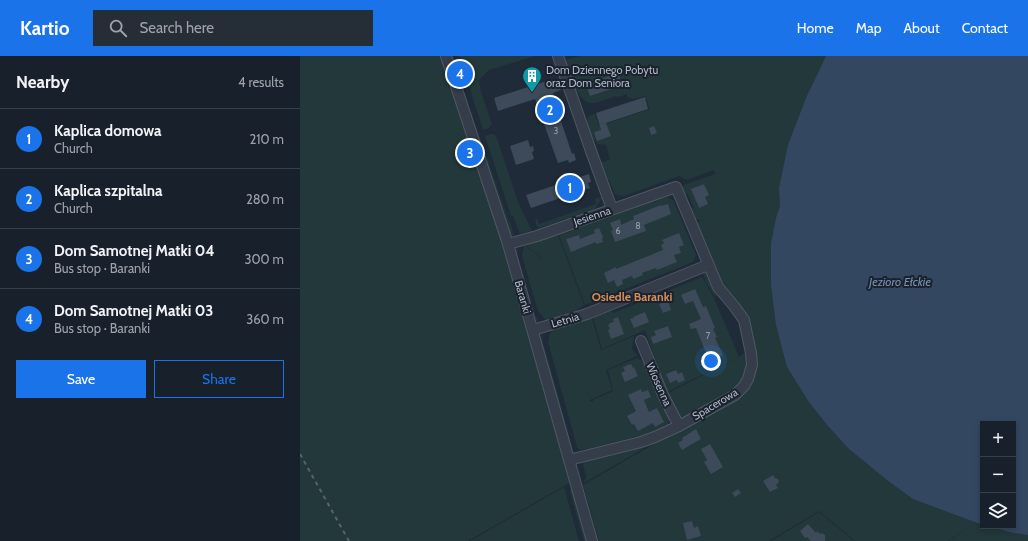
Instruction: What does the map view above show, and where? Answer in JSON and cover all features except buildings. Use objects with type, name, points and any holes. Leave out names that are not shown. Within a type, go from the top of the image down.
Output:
[{"type":"street","name":"Baranki","points":[[446,56],[508,244],[592,541]]},
{"type":"street","points":[[558,56],[612,209]]},
{"type":"street","name":"Jesienna","points":[[508,244],[538,236],[676,187]]},
{"type":"street","name":"Spacerowa","points":[[570,460],[655,438],[735,395],[744,386],[748,379],[752,365],[744,320],[718,287],[676,187]]},
{"type":"street","name":"Letnia","points":[[533,330],[587,314],[708,265]]},
{"type":"street","name":"Wiosenna","points":[[641,341],[663,395],[679,426]]},
{"type":"green space","points":[[300,56],[441,56],[465,128],[466,137],[478,173],[484,184],[504,246],[571,482],[468,541],[300,541]]},
{"type":"green space","points":[[459,56],[535,56],[489,70],[479,80],[481,92],[492,124],[486,129],[483,130]]},
{"type":"green space","points":[[580,56],[853,56],[780,201],[780,206],[980,496],[980,529],[1016,529],[1016,522],[1028,505],[1028,541],[949,541],[973,525],[948,541],[855,541],[819,511],[769,541],[599,541],[583,485],[713,410],[750,381],[748,328],[722,286],[695,223],[710,217],[699,221],[698,219],[694,221],[689,210],[693,208],[695,211],[687,193],[682,195],[681,190],[684,185],[715,174],[714,170],[687,180],[679,176],[624,196],[615,195],[601,163],[610,159],[606,145],[598,144],[591,136],[587,123],[588,116],[595,114],[599,126],[650,109],[645,96],[633,99],[627,97],[627,94],[599,102],[588,102],[578,94],[566,60]]},
{"type":"green space","points":[[494,134],[497,138],[518,202],[531,231],[520,234],[513,216],[511,216],[485,136]]},
{"type":"green space","points":[[480,137],[514,236],[507,229],[478,139]]},
{"type":"green space","points":[[602,197],[595,209],[539,228],[537,227],[535,220],[537,218],[539,224],[596,204],[595,198]]},
{"type":"green space","points":[[666,197],[673,200],[696,255],[693,262],[585,305],[559,235]]},
{"type":"green space","points":[[558,235],[584,305],[575,311],[547,320],[538,311],[522,256],[524,245],[538,255],[542,263],[539,255],[525,245]]},
{"type":"green space","points":[[518,247],[517,256],[534,315],[538,321],[533,316],[516,257],[516,250]]},
{"type":"green space","points":[[703,272],[709,276],[714,283],[716,290],[715,297],[705,281],[706,280],[703,274],[700,273]]},
{"type":"green space","points":[[702,277],[714,298],[739,357],[667,392],[645,330],[602,349],[593,317],[611,310],[613,313]]},
{"type":"green space","points":[[621,294],[622,296],[589,309],[579,311],[585,308]]},
{"type":"green space","points":[[592,318],[601,350],[634,336],[632,349],[637,356],[606,370],[612,390],[590,400],[586,386],[590,401],[593,402],[593,400],[613,391],[608,370],[637,358],[645,363],[657,397],[669,418],[668,426],[663,430],[588,449],[580,450],[577,447],[548,342],[550,333],[553,330]]},
{"type":"green space","points":[[542,333],[543,342],[573,450],[570,447],[541,344],[540,340]]},
{"type":"green space","points":[[748,351],[750,360],[740,386],[681,421],[668,393]]},
{"type":"green space","points":[[642,446],[643,449],[582,484],[586,476],[583,467],[584,462]]},
{"type":"green space","points":[[564,487],[579,541],[470,541]]},
{"type":"green space","points":[[573,489],[588,541],[584,541],[570,492]]},
{"type":"green space","points":[[819,512],[854,541],[771,541]]},
{"type":"water","name":"Jezioro Ełckie","points":[[826,56],[1028,56],[1028,535],[998,529],[1016,529],[1016,421],[980,421],[980,524],[913,499],[887,480],[848,448],[828,426],[809,402],[787,367],[776,325],[771,285],[771,244],[780,206],[779,188],[788,145],[806,98]]},
{"type":"railway","points":[[300,454],[349,541]]},
{"type":"place","name":"Dom Samotnej Matki 03","points":[[460,74]]},
{"type":"place","name":"Dom Dziennego Pobytu oraz Dom Seniora","points":[[532,93]]},
{"type":"place","name":"Kaplica szpitalna","points":[[550,110]]},
{"type":"place","name":"Dom Samotnej Matki 04","points":[[470,153]]},
{"type":"place","name":"Kaplica domowa","points":[[570,188]]},
{"type":"district","name":"Osiedle Baranki","points":[[632,297]]}]
